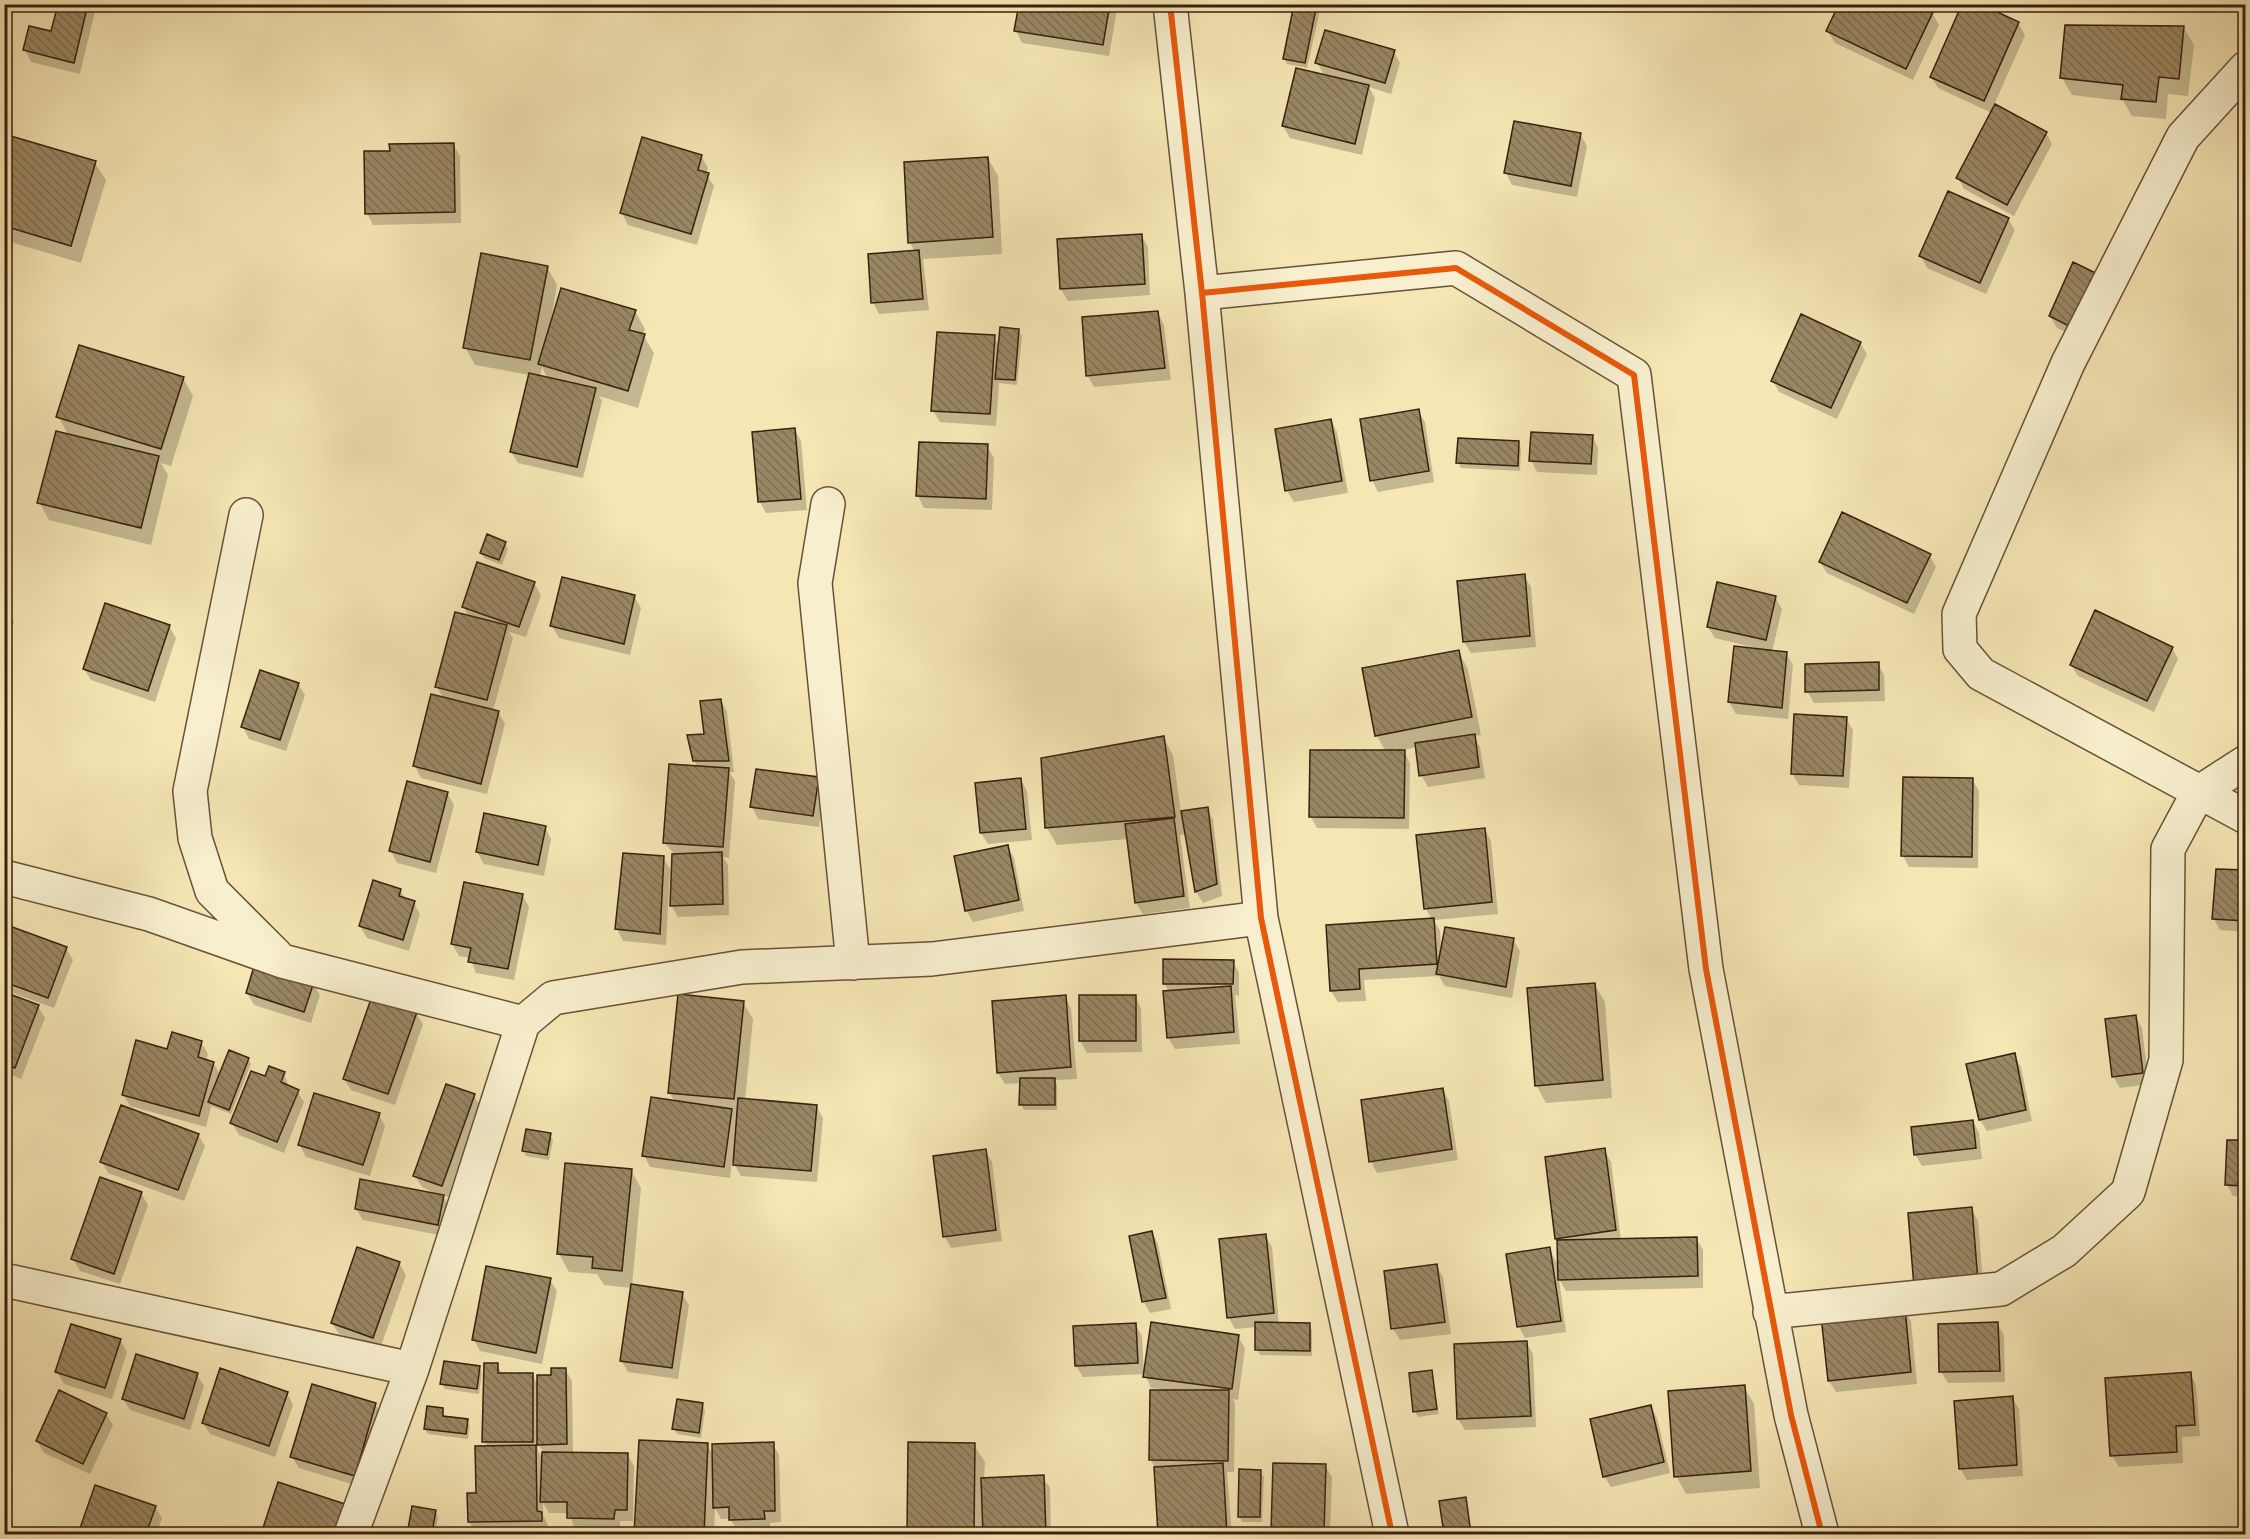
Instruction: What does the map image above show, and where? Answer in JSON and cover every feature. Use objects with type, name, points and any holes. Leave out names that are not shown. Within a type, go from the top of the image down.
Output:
[{"type":"street","points":[[1170,4],[1202,293],[1262,918],[1392,1534]]},
{"type":"street","points":[[2246,68],[2183,137],[2068,363],[1959,614],[1960,649],[1982,674],[2246,817]]},
{"type":"street","points":[[1202,293],[1456,268],[1634,375],[1706,969],[1770,1312],[1791,1414],[1822,1534]]},
{"type":"street","points":[[828,504],[815,583],[853,963]]},
{"type":"street","points":[[246,515],[190,791],[195,838],[212,891],[282,961]]},
{"type":"street","points":[[1770,1312],[2001,1289],[2064,1251],[2128,1192],[2166,1060],[2168,849],[2198,793],[2246,762]]},
{"type":"street","points":[[4,877],[149,915],[282,961],[523,1023]]},
{"type":"street","points":[[351,1534],[412,1369],[523,1023],[553,998],[742,968],[932,959],[1262,918]]},
{"type":"street","points":[[4,1280],[412,1369]]},
{"type":"building","points":[[58,4],[88,4],[74,63],[23,50],[29,26],[51,31]]},
{"type":"building","points":[[1019,4],[1110,4],[1103,45],[1014,31]]},
{"type":"building","points":[[1294,4],[1317,4],[1305,63],[1283,59]]},
{"type":"building","points":[[1839,4],[1917,4],[1933,12],[1906,69],[1826,31]]},
{"type":"building","points":[[1962,4],[1980,4],[2019,22],[1984,101],[1930,77]]},
{"type":"building","points":[[2065,25],[2184,26],[2179,79],[2159,77],[2156,102],[2121,99],[2123,85],[2060,78]]},
{"type":"building","points":[[1325,30],[1395,50],[1385,83],[1315,63]]},
{"type":"building","points":[[1296,68],[1369,85],[1355,144],[1282,126]]},
{"type":"building","points":[[1995,104],[2047,132],[2007,205],[1956,178]]},
{"type":"building","points":[[1514,121],[1581,133],[1571,186],[1504,173]]},
{"type":"building","points":[[4,134],[96,161],[71,246],[4,226]]},
{"type":"building","points":[[642,137],[702,155],[698,170],[709,173],[691,234],[620,213]]},
{"type":"building","points":[[454,143],[455,212],[365,214],[364,151],[390,151],[389,144]]},
{"type":"building","points":[[988,157],[993,237],[908,243],[904,162]]},
{"type":"building","points":[[1948,191],[2009,218],[1980,283],[1919,256]]},
{"type":"building","points":[[1142,234],[1145,284],[1060,289],[1057,239]]},
{"type":"building","points":[[919,250],[923,299],[871,303],[868,254]]},
{"type":"building","points":[[481,253],[548,266],[530,360],[463,348]]},
{"type":"building","points":[[2073,262],[2100,275],[2075,329],[2049,316]]},
{"type":"building","points":[[561,288],[636,310],[629,330],[645,334],[628,391],[538,364]]},
{"type":"building","points":[[1158,311],[1165,368],[1086,376],[1082,317]]},
{"type":"building","points":[[1801,314],[1861,342],[1831,408],[1771,381]]},
{"type":"building","points":[[1000,327],[1019,329],[1015,380],[995,379]]},
{"type":"building","points":[[937,332],[995,335],[990,414],[931,411]]},
{"type":"building","points":[[79,345],[184,377],[161,449],[56,417]]},
{"type":"building","points":[[529,373],[596,388],[577,467],[510,452]]},
{"type":"building","points":[[1419,409],[1429,471],[1370,481],[1360,419]]},
{"type":"building","points":[[1331,419],[1342,481],[1285,491],[1275,429]]},
{"type":"building","points":[[795,428],[801,499],[758,502],[752,432]]},
{"type":"building","points":[[56,431],[159,456],[141,528],[37,503]]},
{"type":"building","points":[[1531,432],[1593,435],[1591,464],[1529,461]]},
{"type":"building","points":[[1458,438],[1519,441],[1518,466],[1456,463]]},
{"type":"building","points":[[919,442],[988,444],[986,499],[916,496]]},
{"type":"building","points":[[1842,512],[1931,554],[1907,603],[1819,562]]},
{"type":"building","points":[[487,534],[506,542],[499,560],[480,553]]},
{"type":"building","points":[[477,562],[535,582],[519,627],[462,607]]},
{"type":"building","points":[[1525,574],[1530,636],[1463,642],[1457,581]]},
{"type":"building","points":[[562,577],[635,595],[624,644],[550,626]]},
{"type":"building","points":[[1717,582],[1776,596],[1766,640],[1707,627]]},
{"type":"building","points":[[105,603],[170,625],[148,691],[83,669]]},
{"type":"building","points":[[2095,610],[2173,647],[2147,701],[2070,665]]},
{"type":"building","points":[[455,612],[507,625],[487,700],[435,687]]},
{"type":"building","points":[[1734,646],[1787,652],[1782,708],[1728,702]]},
{"type":"building","points":[[1459,650],[1472,717],[1375,736],[1362,668]]},
{"type":"building","points":[[1879,662],[1879,690],[1805,692],[1805,664]]},
{"type":"building","points":[[260,670],[299,683],[280,740],[241,727]]},
{"type":"building","points":[[431,694],[499,711],[481,784],[413,766]]},
{"type":"building","points":[[721,699],[729,761],[693,761],[687,735],[704,734],[700,701]]},
{"type":"building","points":[[1794,714],[1847,717],[1843,776],[1791,774]]},
{"type":"building","points":[[1475,734],[1479,767],[1419,776],[1415,743]]},
{"type":"building","points":[[1164,736],[1175,817],[1045,828],[1041,758]]},
{"type":"building","points":[[1310,750],[1405,750],[1404,818],[1309,817]]},
{"type":"building","points":[[669,764],[729,768],[723,847],[663,843]]},
{"type":"building","points":[[756,769],[819,777],[813,816],[750,807]]},
{"type":"building","points":[[1903,777],[1973,778],[1972,857],[1901,856]]},
{"type":"building","points":[[1021,778],[1026,829],[980,833],[975,783]]},
{"type":"building","points":[[407,781],[448,792],[430,862],[389,851]]},
{"type":"building","points":[[1208,807],[1217,884],[1195,892],[1181,811]]},
{"type":"building","points":[[484,813],[546,826],[538,865],[476,852]]},
{"type":"building","points":[[1174,818],[1184,896],[1135,903],[1125,824]]},
{"type":"building","points":[[1485,828],[1492,902],[1424,909],[1416,835]]},
{"type":"building","points":[[1008,845],[1019,900],[965,911],[954,856]]},
{"type":"building","points":[[722,852],[723,904],[670,906],[672,854]]},
{"type":"building","points":[[623,853],[664,856],[660,934],[615,929]]},
{"type":"building","points":[[2216,869],[2246,870],[2246,921],[2212,919]]},
{"type":"building","points":[[373,880],[401,889],[399,896],[415,901],[403,940],[359,926]]},
{"type":"building","points":[[464,882],[523,894],[508,969],[468,962],[471,948],[451,944]]},
{"type":"building","points":[[1434,918],[1437,964],[1359,969],[1360,989],[1330,991],[1326,925]]},
{"type":"building","points":[[4,924],[67,947],[48,998],[4,982]]},
{"type":"building","points":[[1445,927],[1514,938],[1506,987],[1436,974]]},
{"type":"building","points":[[1163,959],[1234,960],[1233,984],[1163,984]]},
{"type":"building","points":[[255,963],[314,982],[304,1012],[246,993]]},
{"type":"building","points":[[1595,983],[1603,1080],[1535,1086],[1527,988]]},
{"type":"building","points":[[1231,986],[1234,1032],[1167,1038],[1163,991]]},
{"type":"building","points":[[4,992],[39,1005],[15,1068],[4,1064]]},
{"type":"building","points":[[678,994],[744,1001],[734,1099],[668,1093]]},
{"type":"building","points":[[1066,995],[1071,1067],[997,1073],[992,1001]]},
{"type":"building","points":[[1079,995],[1136,995],[1136,1041],[1079,1041]]},
{"type":"building","points":[[372,996],[417,1012],[388,1094],[343,1079]]},
{"type":"building","points":[[2136,1015],[2143,1073],[2112,1077],[2105,1019]]},
{"type":"building","points":[[172,1032],[202,1041],[198,1057],[214,1062],[199,1116],[122,1095],[136,1040],[167,1049]]},
{"type":"building","points":[[229,1050],[249,1058],[229,1110],[208,1102]]},
{"type":"building","points":[[2015,1053],[2026,1110],[1979,1120],[1966,1064]]},
{"type":"building","points":[[269,1066],[285,1072],[281,1082],[299,1090],[277,1142],[230,1123],[251,1071],[265,1076]]},
{"type":"building","points":[[1020,1078],[1055,1078],[1055,1105],[1019,1105]]},
{"type":"building","points":[[446,1084],[475,1094],[442,1186],[413,1176]]},
{"type":"building","points":[[1443,1088],[1452,1149],[1369,1162],[1361,1100]]},
{"type":"building","points":[[314,1093],[380,1113],[363,1165],[298,1145]]},
{"type":"building","points":[[651,1097],[732,1109],[724,1167],[642,1156]]},
{"type":"building","points":[[738,1098],[817,1105],[811,1171],[733,1165]]},
{"type":"building","points":[[121,1105],[199,1134],[178,1190],[100,1162]]},
{"type":"building","points":[[1973,1120],[1976,1148],[1914,1155],[1911,1127]]},
{"type":"building","points":[[526,1129],[551,1133],[547,1155],[522,1151]]},
{"type":"building","points":[[2227,1140],[2246,1140],[2246,1186],[2225,1185]]},
{"type":"building","points":[[1605,1148],[1616,1230],[1555,1239],[1545,1157]]},
{"type":"building","points":[[986,1149],[996,1230],[943,1237],[933,1156]]},
{"type":"building","points":[[565,1163],[632,1169],[622,1271],[592,1268],[593,1257],[557,1254]]},
{"type":"building","points":[[100,1177],[142,1192],[114,1274],[71,1259]]},
{"type":"building","points":[[360,1179],[444,1195],[438,1225],[355,1209]]},
{"type":"building","points":[[1972,1207],[1978,1281],[1914,1287],[1908,1213]]},
{"type":"building","points":[[1152,1231],[1166,1298],[1142,1302],[1129,1236]]},
{"type":"building","points":[[1266,1234],[1274,1313],[1227,1318],[1219,1239]]},
{"type":"building","points":[[1697,1237],[1698,1276],[1558,1280],[1557,1240]]},
{"type":"building","points":[[357,1247],[400,1262],[373,1338],[331,1323]]},
{"type":"building","points":[[1550,1247],[1561,1321],[1517,1327],[1506,1254]]},
{"type":"building","points":[[1437,1264],[1445,1322],[1391,1329],[1384,1271]]},
{"type":"building","points":[[486,1266],[551,1278],[536,1353],[472,1340]]},
{"type":"building","points":[[631,1284],[683,1292],[672,1368],[620,1361]]},
{"type":"building","points":[[1905,1308],[1911,1372],[1828,1381],[1821,1316]]},
{"type":"building","points":[[1151,1322],[1239,1335],[1232,1389],[1143,1377]]},
{"type":"building","points":[[1255,1322],[1310,1323],[1310,1351],[1255,1350]]},
{"type":"building","points":[[1998,1322],[2000,1371],[1939,1372],[1938,1324]]},
{"type":"building","points":[[1136,1323],[1138,1363],[1075,1366],[1073,1326]]},
{"type":"building","points":[[71,1324],[121,1339],[105,1388],[55,1372]]},
{"type":"building","points":[[1527,1341],[1531,1416],[1457,1419],[1454,1344]]},
{"type":"building","points":[[136,1354],[198,1373],[184,1419],[122,1399]]},
{"type":"building","points":[[444,1361],[480,1366],[477,1389],[440,1384]]},
{"type":"building","points":[[484,1363],[498,1363],[498,1373],[533,1373],[533,1442],[482,1442]]},
{"type":"building","points":[[220,1368],[288,1392],[269,1446],[202,1423]]},
{"type":"building","points":[[551,1368],[566,1368],[567,1444],[537,1445],[537,1375],[551,1375]]},
{"type":"building","points":[[1432,1370],[1437,1409],[1413,1412],[1409,1373]]},
{"type":"building","points":[[2191,1372],[2195,1425],[2176,1426],[2177,1452],[2110,1456],[2105,1378]]},
{"type":"building","points":[[312,1384],[376,1403],[355,1476],[290,1457]]},
{"type":"building","points":[[1745,1385],[1751,1471],[1674,1477],[1668,1391]]},
{"type":"building","points":[[59,1390],[107,1413],[83,1464],[36,1441]]},
{"type":"building","points":[[1150,1390],[1229,1390],[1228,1461],[1149,1460]]},
{"type":"building","points":[[2013,1396],[2017,1465],[1959,1469],[1954,1401]]},
{"type":"building","points":[[677,1399],[703,1403],[699,1433],[672,1429]]},
{"type":"building","points":[[1651,1405],[1664,1462],[1603,1477],[1590,1419]]},
{"type":"building","points":[[427,1406],[443,1408],[443,1416],[468,1419],[466,1434],[424,1429]]},
{"type":"building","points":[[639,1440],[708,1443],[704,1534],[634,1534]]},
{"type":"building","points":[[774,1442],[775,1511],[764,1511],[765,1519],[729,1520],[729,1507],[713,1508],[712,1444]]},
{"type":"building","points":[[908,1442],[975,1443],[974,1534],[907,1534]]},
{"type":"building","points":[[536,1445],[537,1511],[542,1512],[542,1521],[468,1522],[467,1493],[476,1493],[475,1446]]},
{"type":"building","points":[[542,1452],[628,1453],[627,1510],[615,1510],[614,1519],[567,1518],[567,1502],[540,1502]]},
{"type":"building","points":[[1223,1463],[1227,1534],[1158,1534],[1154,1467]]},
{"type":"building","points":[[1273,1463],[1326,1464],[1324,1533],[1271,1532]]},
{"type":"building","points":[[1239,1469],[1261,1470],[1260,1517],[1238,1517]]},
{"type":"building","points":[[1044,1475],[1046,1534],[983,1534],[981,1478]]},
{"type":"building","points":[[278,1482],[345,1504],[335,1534],[261,1534]]},
{"type":"building","points":[[95,1485],[156,1506],[146,1534],[78,1534]]},
{"type":"building","points":[[1466,1497],[1471,1534],[1444,1534],[1439,1501]]},
{"type":"building","points":[[412,1506],[436,1510],[432,1533],[408,1529]]},
{"type":"cycle path","points":[[1170,4],[1202,293],[1261,918],[1392,1534]]},
{"type":"cycle path","points":[[1202,293],[1456,268],[1634,375],[1706,969],[1791,1415],[1822,1534]]}]
